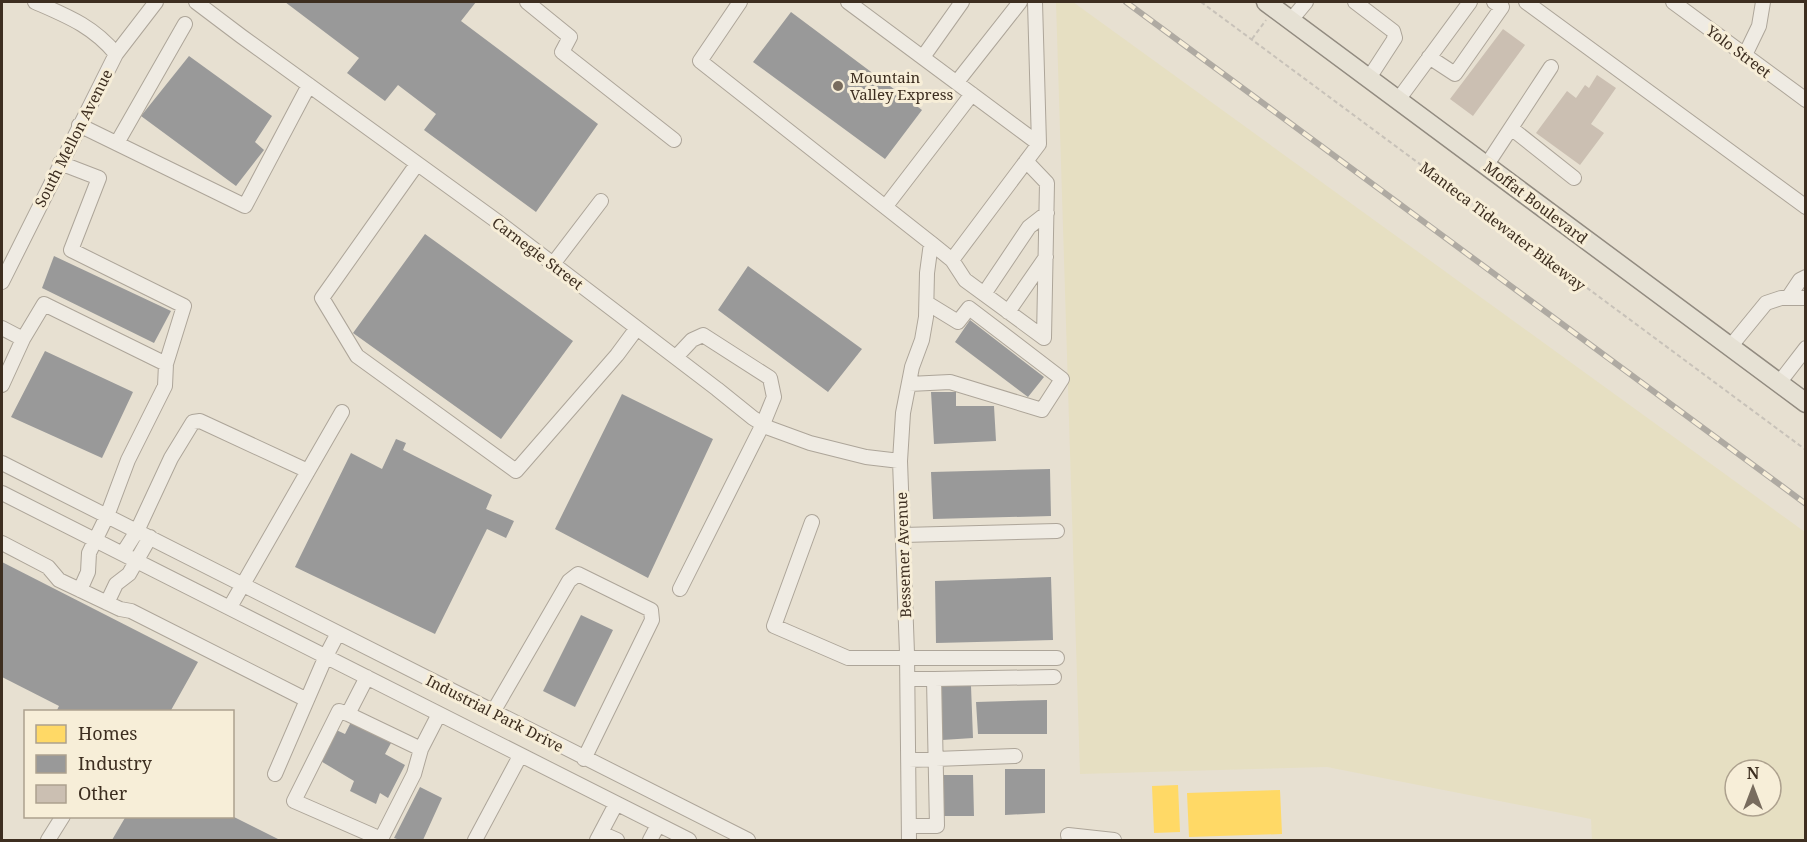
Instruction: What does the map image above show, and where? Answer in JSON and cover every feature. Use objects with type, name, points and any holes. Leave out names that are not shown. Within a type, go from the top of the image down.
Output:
[{"type":"main road","name":"Moffat Boulevard","points":[[1270,5],[1806,403]]},
{"type":"street","points":[[35,2],[81,22],[105,40],[116,54]]},
{"type":"street","name":"South Mellon Avenue","points":[[2,282],[116,54],[156,2]]},
{"type":"street","points":[[527,2],[570,37],[562,51],[674,140]]},
{"type":"street","points":[[741,2],[700,61],[952,260],[965,280],[1044,338],[1047,183],[1026,162]]},
{"type":"street","points":[[848,2],[1039,144]]},
{"type":"street","points":[[923,57],[962,2]]},
{"type":"street","points":[[957,82],[1020,2]]},
{"type":"street","points":[[952,260],[1039,144],[1035,2]]},
{"type":"street","points":[[1291,20],[1305,2]]},
{"type":"street","points":[[1354,2],[1395,34],[1395,38],[1369,78]]},
{"type":"street","points":[[1398,100],[1470,2]]},
{"type":"street","points":[[1429,57],[1455,74],[1502,7],[1494,2]]},
{"type":"street","points":[[1526,2],[1806,207]]},
{"type":"street","name":"Yolo Street","points":[[1675,2],[1806,100]]},
{"type":"street","points":[[1745,55],[1759,26],[1762,2]]},
{"type":"street","name":"Carnegie Street","points":[[204,4],[309,85],[553,264],[768,428],[810,444],[866,458],[900,461]]},
{"type":"street","points":[[117,143],[184,24]]},
{"type":"street","points":[[1486,166],[1551,67]]},
{"type":"street","points":[[79,125],[245,206],[309,85]]},
{"type":"street","points":[[886,206],[972,93]]},
{"type":"street","points":[[1511,128],[1574,177]]},
{"type":"street","points":[[60,163],[99,178],[71,250],[184,306],[166,364],[165,386],[128,460],[108,516],[89,553],[88,572],[80,590]]},
{"type":"street","points":[[417,164],[322,298],[357,356],[516,471],[617,355],[637,328]]},
{"type":"street","points":[[553,264],[601,201]]},
{"type":"street","points":[[984,294],[1029,227],[1047,213]]},
{"type":"street","name":"Bessemer Avenue","points":[[909,840],[908,679],[900,461],[903,412],[912,367],[922,340],[926,318],[927,273],[931,243]]},
{"type":"street","points":[[1008,312],[1046,257]]},
{"type":"street","points":[[1788,298],[1800,280],[1806,277]]},
{"type":"street","points":[[1730,347],[1766,303],[1780,298],[1806,298]]},
{"type":"street","points":[[909,384],[950,382],[1042,410],[1062,379],[969,308],[958,322],[927,303]]},
{"type":"street","points":[[2,385],[23,339],[44,304],[166,364]]},
{"type":"street","points":[[2,328],[23,339]]},
{"type":"street","points":[[676,357],[692,340],[703,335],[770,378],[774,397],[763,424],[680,589]]},
{"type":"street","points":[[1779,383],[1806,348]]},
{"type":"street","points":[[230,607],[342,412]]},
{"type":"street","points":[[123,553],[171,458],[193,422],[200,421],[308,471]]},
{"type":"street","name":"Industrial Park Drive","points":[[2,463],[745,840]]},
{"type":"street","name":"Industrial Park Drive","points":[[2,493],[689,840]]},
{"type":"street","points":[[812,522],[774,626],[848,658],[1057,658]]},
{"type":"street","points":[[903,535],[1057,531]]},
{"type":"street","points":[[107,603],[116,584],[129,574],[150,537]]},
{"type":"street","points":[[2,543],[48,567],[59,580],[120,609],[131,610],[307,700]]},
{"type":"street","points":[[493,712],[569,581],[578,574],[651,610],[652,620],[585,759]]},
{"type":"street","points":[[275,774],[338,633]]},
{"type":"street","points":[[348,714],[367,677]]},
{"type":"street","points":[[908,679],[1054,677]]},
{"type":"street","points":[[909,826],[937,826],[934,680]]},
{"type":"street","points":[[421,749],[339,711],[294,801],[381,839],[414,774],[421,749],[439,714]]},
{"type":"street","points":[[476,840],[520,756]]},
{"type":"street","points":[[909,760],[1015,756]]},
{"type":"street","points":[[616,804],[599,837],[617,840]]},
{"type":"street","points":[[48,840],[62,818]]},
{"type":"street","points":[[650,840],[658,825]]},
{"type":"street","points":[[1069,838],[1114,840]]},
{"type":"path","name":"Manteca Tidewater Bikeway","points":[[1201,2],[1806,450]]},
{"type":"path","points":[[1252,39],[1270,5]]},
{"type":"shaded area","points":[[1056,2],[1073,2],[1805,532],[1805,840],[1592,840],[1591,819],[1327,767],[1080,774]]},
{"type":"building: Homes","points":[[1178,785],[1180,832],[1154,833],[1152,786]]},
{"type":"building: Homes","points":[[1280,790],[1282,834],[1189,837],[1187,793]]},
{"type":"building: Industry","points":[[285,2],[476,2],[461,21],[598,124],[536,212],[424,130],[436,114],[398,85],[385,101],[347,73],[359,58]]},
{"type":"building: Industry","name":"Mountain Valley Express","points":[[791,12],[922,110],[885,159],[753,62]]},
{"type":"building: Industry","points":[[189,56],[272,116],[255,142],[264,150],[236,186],[141,116]]},
{"type":"building: Industry","points":[[425,234],[573,341],[501,439],[353,333]]},
{"type":"building: Industry","points":[[54,256],[171,311],[154,343],[42,288]]},
{"type":"building: Industry","points":[[748,266],[862,349],[828,392],[718,310]]},
{"type":"building: Industry","points":[[970,320],[1044,377],[1028,397],[955,342]]},
{"type":"building: Industry","points":[[45,351],[133,392],[102,458],[11,417]]},
{"type":"building: Industry","points":[[931,392],[956,392],[956,406],[994,406],[996,441],[934,444]]},
{"type":"building: Industry","points":[[622,394],[713,439],[648,578],[555,529]]},
{"type":"building: Industry","points":[[396,439],[406,443],[403,450],[492,495],[486,509],[514,521],[506,538],[487,529],[435,634],[295,567],[351,453],[382,469]]},
{"type":"building: Industry","points":[[1050,469],[1051,516],[933,519],[931,472]]},
{"type":"building: Industry","points":[[2,562],[198,662],[171,710],[57,710],[59,706],[2,677]]},
{"type":"building: Industry","points":[[1051,577],[1053,640],[936,643],[935,581]]},
{"type":"building: Industry","points":[[581,615],[613,630],[575,707],[543,691]]},
{"type":"building: Industry","points":[[941,686],[971,686],[973,738],[942,740]]},
{"type":"building: Industry","points":[[1047,700],[1047,734],[978,734],[976,702]]},
{"type":"building: Industry","points":[[351,722],[391,743],[385,754],[405,765],[388,798],[380,793],[376,804],[350,791],[354,781],[319,760],[334,729],[345,734]]},
{"type":"building: Industry","points":[[1005,769],[1045,769],[1045,813],[1005,815]]},
{"type":"building: Industry","points":[[942,775],[973,775],[974,816],[942,816]]},
{"type":"building: Industry","points":[[420,787],[442,798],[423,840],[394,838]]},
{"type":"building: Industry","points":[[234,817],[280,840],[112,840],[125,818]]},
{"type":"building: Other","points":[[1503,29],[1525,45],[1473,116],[1450,99]]},
{"type":"building: Other","points":[[1597,75],[1616,88],[1591,124],[1604,133],[1580,165],[1536,133],[1567,91],[1576,98],[1585,85],[1589,88]]},
{"type":"railway","points":[[1126,2],[1806,504]]},
{"type":"place","name":"Mountain Valley Express","points":[[838,86]]}]
